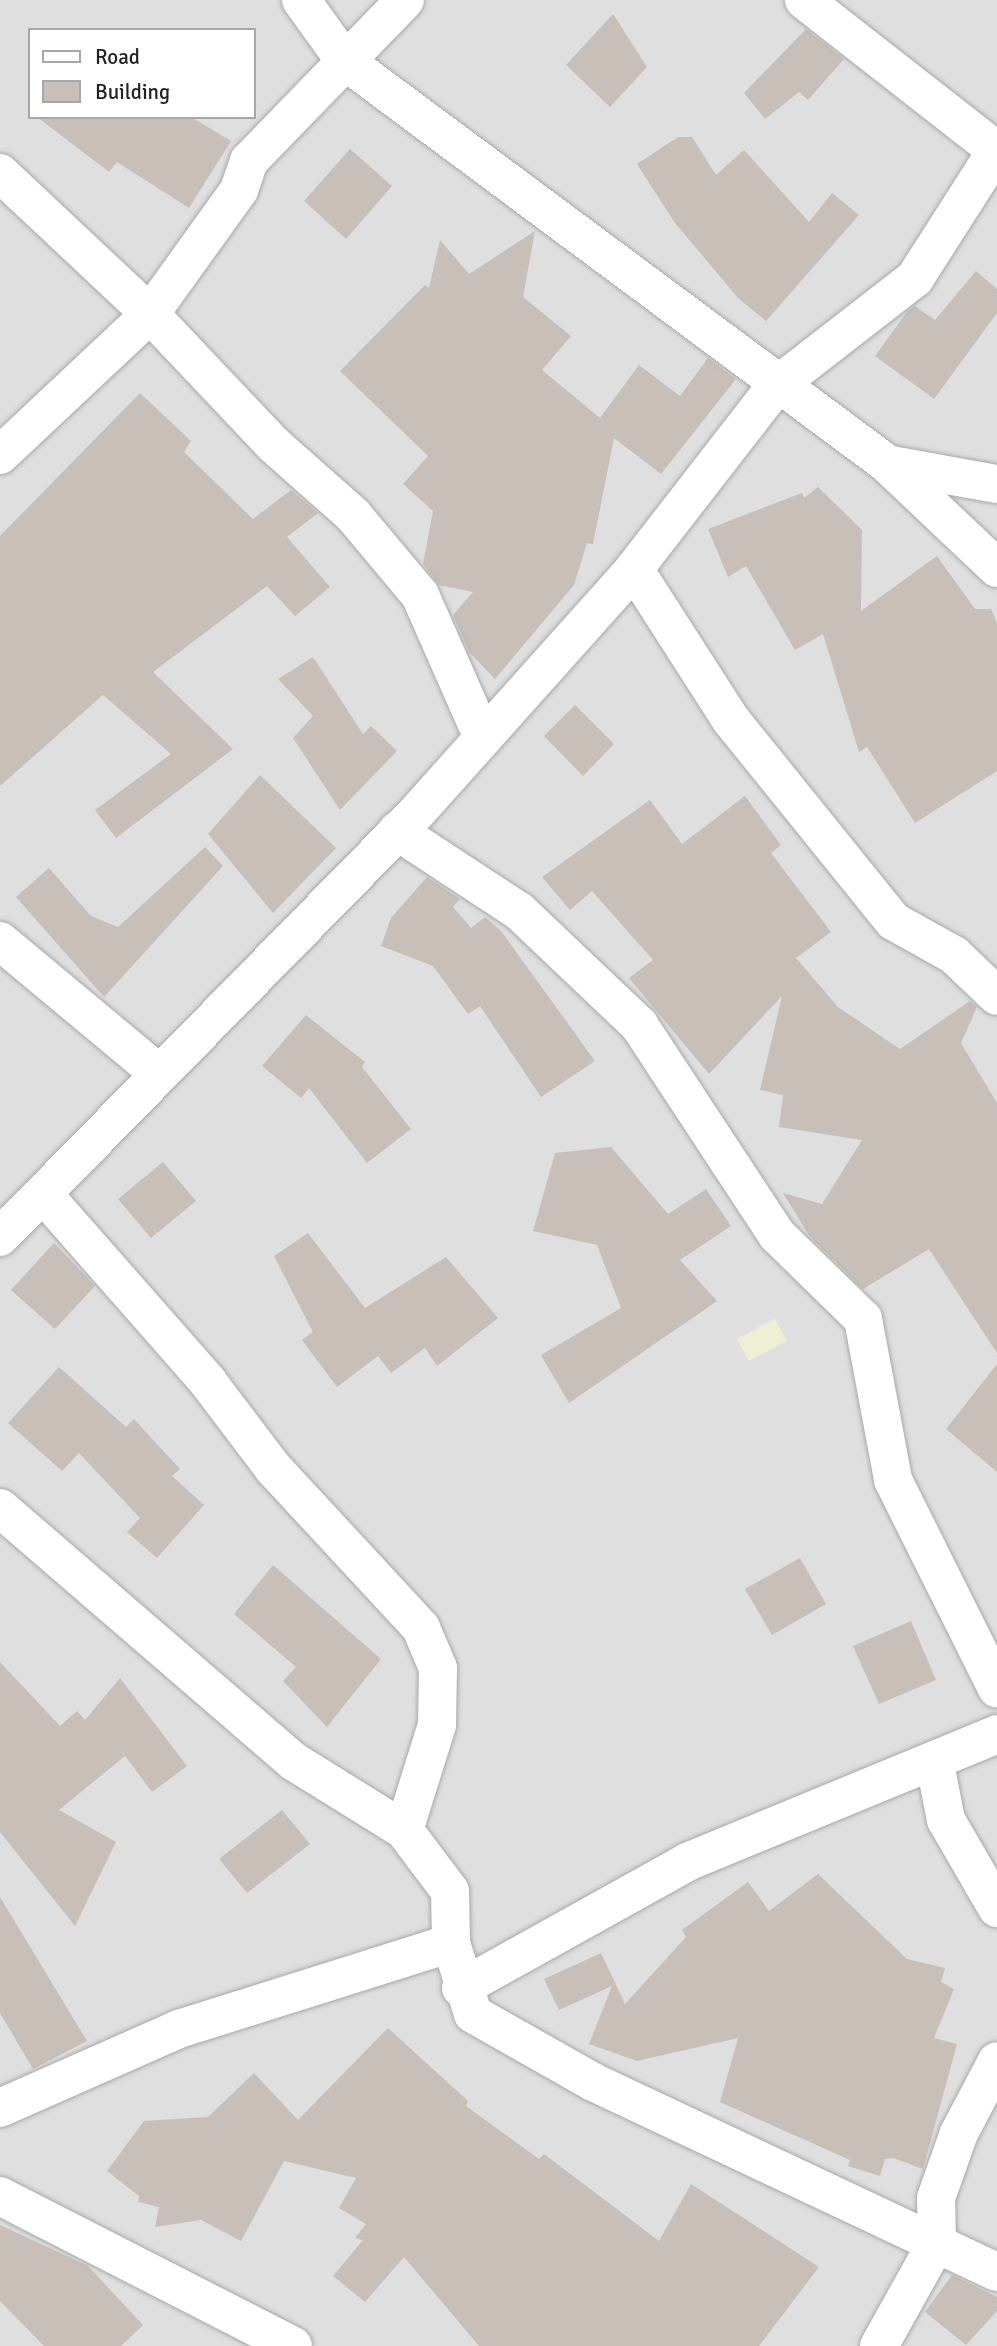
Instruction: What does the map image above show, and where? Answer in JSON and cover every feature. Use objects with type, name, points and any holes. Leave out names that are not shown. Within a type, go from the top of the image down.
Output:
[{"type":"street","points":[[301,0],[345,61],[776,386],[886,463],[997,568]]},
{"type":"street","points":[[0,455],[150,314],[239,190],[249,161],[405,0]]},
{"type":"street","points":[[0,1237],[44,1195],[157,1072],[249,989],[483,738],[634,569],[776,386],[915,278],[996,150],[804,0]]},
{"type":"street","points":[[0,173],[150,314],[274,446],[353,515],[420,595],[483,738]]},
{"type":"street","points":[[886,463],[997,484]]},
{"type":"street","points":[[634,569],[731,720],[893,921],[954,955],[997,996]]},
{"type":"street","points":[[397,831],[519,911],[639,1025],[776,1236],[863,1319],[893,1480],[997,1689]]},
{"type":"street","points":[[0,941],[157,1072]]},
{"type":"street","points":[[44,1195],[208,1382],[273,1468],[421,1628],[438,1668],[437,1724],[404,1830]]},
{"type":"street","points":[[0,1508],[293,1761],[404,1830],[450,1891],[451,1943],[461,1987],[473,2014],[593,2082],[997,2272]]},
{"type":"street","points":[[461,1987],[687,1862],[935,1764],[997,1734]]},
{"type":"street","points":[[935,1764],[946,1820],[997,1908]]},
{"type":"street","points":[[0,2108],[178,2029],[451,1943]]},
{"type":"street","points":[[880,2346],[937,2242],[936,2198],[959,2133],[997,2061]]},
{"type":"street","points":[[0,2196],[231,2331],[293,2346]]},
{"type":"shaded area","points":[[0,0],[997,0],[997,2346],[0,2346]]},
{"type":"green space","points":[[775,1319],[787,1341],[749,1361],[737,1339]]},
{"type":"building","points":[[613,14],[647,67],[610,107],[566,65]]},
{"type":"building","points":[[806,29],[844,59],[808,100],[799,92],[765,119],[744,93]]},
{"type":"building","points":[[40,119],[194,119],[231,141],[189,208],[117,162],[109,172]]},
{"type":"building","points":[[678,137],[692,137],[716,175],[744,150],[809,222],[832,193],[859,215],[766,321],[739,299],[675,223],[637,164]]},
{"type":"building","points":[[350,149],[392,186],[346,239],[304,201]]},
{"type":"building","points":[[535,231],[523,297],[571,336],[542,370],[600,418],[639,365],[680,396],[708,358],[736,379],[661,474],[614,438],[593,544],[587,543],[574,585],[495,679],[469,652],[453,615],[473,592],[439,585],[423,564],[433,511],[403,484],[428,456],[340,371],[425,285],[429,288],[440,240],[469,274]]},
{"type":"building","points":[[976,271],[997,289],[997,313],[934,399],[875,356],[907,312],[915,306],[935,320]]},
{"type":"building","points":[[140,393],[191,441],[184,452],[253,519],[291,490],[318,513],[287,537],[330,587],[295,616],[267,586],[153,672],[233,749],[116,838],[95,810],[171,754],[103,695],[0,786],[0,536]]},
{"type":"building","points":[[818,487],[862,530],[861,611],[937,556],[975,609],[991,609],[997,623],[997,771],[915,823],[867,747],[859,752],[823,634],[795,650],[746,566],[728,577],[708,529],[802,493],[804,498]]},
{"type":"building","points":[[313,657],[363,734],[371,726],[397,751],[340,810],[293,738],[313,716],[278,679]]},
{"type":"building","points":[[575,705],[614,744],[583,776],[544,736]]},
{"type":"building","points":[[260,775],[336,848],[273,913],[208,834]]},
{"type":"building","points":[[745,796],[781,845],[771,853],[831,932],[796,958],[838,1007],[900,1049],[970,1001],[977,1007],[961,1043],[997,1103],[997,1353],[929,1249],[863,1289],[810,1237],[783,1193],[822,1204],[862,1140],[779,1127],[783,1095],[760,1090],[782,996],[709,1074],[629,978],[653,960],[592,891],[570,910],[542,877],[650,800],[682,844]]},
{"type":"building","points":[[205,847],[223,866],[104,997],[16,897],[49,868],[91,916],[118,927]]},
{"type":"building","points":[[427,877],[460,899],[453,907],[471,928],[485,917],[501,931],[595,1061],[541,1097],[480,1006],[468,1014],[433,966],[381,946],[391,918]]},
{"type":"building","points":[[306,1015],[365,1062],[362,1067],[411,1129],[367,1163],[309,1088],[301,1098],[262,1066]]},
{"type":"building","points":[[611,1147],[668,1214],[706,1189],[731,1226],[680,1260],[717,1301],[569,1403],[541,1355],[621,1308],[597,1245],[533,1231],[555,1153]]},
{"type":"building","points":[[163,1162],[196,1201],[151,1238],[118,1199]]},
{"type":"building","points":[[308,1233],[365,1308],[446,1257],[498,1318],[437,1366],[425,1348],[391,1373],[378,1356],[337,1387],[302,1340],[313,1332],[274,1256]]},
{"type":"building","points":[[54,1243],[95,1286],[55,1329],[11,1290]]},
{"type":"building","points":[[997,1364],[997,1472],[946,1429]]},
{"type":"building","points":[[59,1367],[126,1427],[134,1419],[180,1469],[172,1476],[204,1505],[157,1558],[127,1532],[140,1518],[79,1453],[62,1471],[8,1423]]},
{"type":"building","points":[[800,1558],[826,1604],[772,1635],[745,1589]]},
{"type":"building","points":[[273,1565],[381,1659],[327,1727],[283,1681],[296,1667],[234,1614]]},
{"type":"building","points":[[911,1621],[936,1680],[879,1704],[853,1646]]},
{"type":"building","points":[[0,1662],[60,1726],[77,1711],[85,1720],[120,1678],[187,1766],[152,1792],[125,1756],[59,1810],[116,1842],[75,1926],[0,1832]]},
{"type":"building","points":[[282,1810],[310,1844],[247,1893],[219,1859]]},
{"type":"building","points":[[818,1874],[907,1959],[945,1968],[941,1982],[954,1989],[934,2038],[957,2044],[923,2169],[893,2158],[885,2159],[880,2176],[848,2166],[850,2160],[720,2102],[738,2038],[637,2061],[589,2044],[612,1986],[559,2010],[544,1979],[601,1953],[625,2004],[686,1937],[682,1930],[748,1882],[769,1911]]},
{"type":"building","points":[[0,1897],[87,2041],[33,2069],[0,2013]]},
{"type":"building","points":[[388,2028],[468,2101],[466,2106],[539,2159],[544,2154],[659,2241],[691,2184],[819,2267],[759,2346],[479,2346],[404,2257],[365,2302],[333,2276],[363,2240],[355,2238],[366,2224],[339,2208],[356,2178],[284,2161],[241,2241],[201,2220],[155,2227],[159,2207],[138,2202],[139,2196],[107,2171],[144,2121],[208,2117],[254,2073],[298,2120]]},
{"type":"building","points":[[0,2225],[88,2266],[143,2325],[121,2346],[44,2346],[0,2301]]},
{"type":"building","points":[[952,2275],[997,2297],[997,2311],[966,2345],[925,2312]]}]
